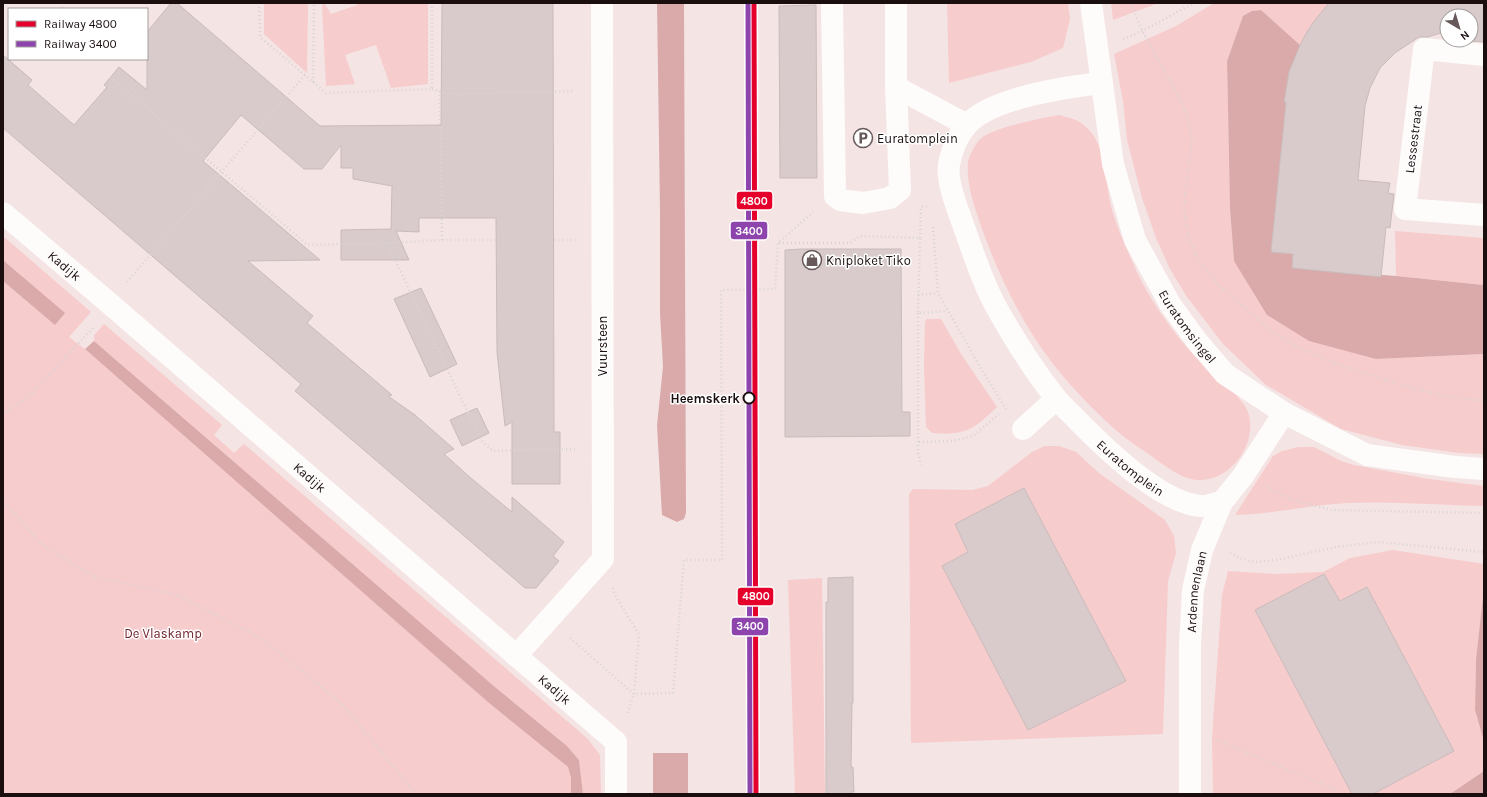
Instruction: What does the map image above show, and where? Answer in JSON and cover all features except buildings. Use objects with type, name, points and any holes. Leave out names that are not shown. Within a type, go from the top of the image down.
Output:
[{"type":"street","name":"Vuursteen","points":[[602,3],[603,559]]},
{"type":"street","points":[[832,3],[835,196],[840,200],[863,203],[890,198],[900,190],[896,87],[896,3]]},
{"type":"street","name":"Euratomsingel","points":[[1091,3],[1113,164],[1135,240],[1170,304],[1196,340],[1225,374],[1284,413],[1367,454],[1455,467],[1484,469]]},
{"type":"street","name":"Lessestraat","points":[[1484,55],[1424,49],[1404,209],[1484,215]]},
{"type":"street","name":"Euratomplein","points":[[1102,83],[1065,88],[1028,96],[981,113],[967,125],[955,143],[949,165],[951,188],[980,272],[993,301],[1028,359],[1056,399],[1105,448],[1147,482],[1174,498],[1200,506],[1222,502]]},
{"type":"street","points":[[896,87],[967,125]]},
{"type":"street","name":"Kadijk","points":[[3,213],[616,742],[616,794]]},
{"type":"street","points":[[1023,429],[1056,399]]},
{"type":"street","name":"Ardennenlaan","points":[[1190,794],[1190,645],[1193,590],[1202,550],[1222,502],[1243,476],[1284,413]]},
{"type":"street","points":[[516,656],[603,559]]},
{"type":"path","points":[[259,3],[260,37],[326,93],[432,89],[450,94],[602,91]]},
{"type":"path","points":[[313,82],[314,3]]},
{"type":"path","points":[[432,3],[432,89]]},
{"type":"path","points":[[1130,3],[1143,32],[1180,99],[1188,118],[1192,140],[1184,206],[1188,237],[1199,261],[1219,285],[1274,333],[1297,347],[1337,364],[1395,383],[1445,396],[1484,401]]},
{"type":"path","points":[[1097,49],[1143,32],[1194,3]]},
{"type":"path","points":[[3,414],[26,399],[73,351],[305,75]]},
{"type":"path","points":[[110,77],[308,245],[442,240],[602,240]]},
{"type":"path","points":[[440,91],[442,240]]},
{"type":"path","points":[[549,619],[634,694],[672,693],[684,560],[722,560],[721,290],[775,289],[778,243],[806,218],[835,196]]},
{"type":"path","points":[[778,243],[850,243],[860,236],[920,238],[918,295],[918,453],[921,465]]},
{"type":"path","points":[[388,243],[481,440],[493,451],[602,448]]},
{"type":"path","points":[[918,295],[938,293]]},
{"type":"path","points":[[918,314],[947,311],[1005,408],[1023,429]]},
{"type":"path","points":[[919,442],[952,441],[973,436],[1005,408]]},
{"type":"path","points":[[1243,476],[1293,500],[1332,510],[1484,513]]},
{"type":"path","points":[[3,502],[41,544],[93,576],[177,595],[261,638],[341,703],[416,794]]},
{"type":"path","points":[[1206,540],[1239,558],[1256,562],[1276,560],[1336,547],[1376,542],[1484,552]]},
{"type":"path","points":[[603,559],[615,595],[639,635],[634,694]]},
{"type":"path","points":[[1190,729],[1336,790]]},
{"type":"green space","points":[[264,3],[308,3],[307,73],[264,34]]},
{"type":"green space","points":[[357,3],[428,3],[428,84],[391,88],[376,45],[345,55],[355,84],[326,86],[322,5],[325,4],[331,14],[357,5]]},
{"type":"green space","points":[[947,3],[1068,3],[1070,19],[1063,48],[1031,62],[949,83]]},
{"type":"green space","points":[[1111,3],[1159,3],[1113,20]]},
{"type":"green space","points":[[1214,3],[1329,3],[1315,20],[1300,45],[1261,10],[1252,11],[1243,17],[1227,61],[1230,209],[1234,261],[1376,359],[1484,354],[1484,454],[1459,453],[1402,445],[1341,429],[1266,385],[1223,344],[1187,297],[1170,269],[1156,238],[1142,198],[1127,140],[1123,101],[1114,54],[1176,26]]},
{"type":"green space","points":[[1059,115],[1078,121],[1088,128],[1095,138],[1100,149],[1106,173],[1109,198],[1117,225],[1136,270],[1153,302],[1190,351],[1239,398],[1245,405],[1248,412],[1250,435],[1241,456],[1224,473],[1214,478],[1195,480],[1174,472],[1122,435],[1092,408],[1060,373],[1031,333],[1012,299],[996,264],[982,229],[972,196],[968,179],[968,162],[970,157],[979,140],[994,131],[1041,118]]},
{"type":"green space","points":[[1395,231],[1484,238],[1484,285],[1396,276]]},
{"type":"green space","name":"De Vlaskamp","points":[[3,236],[91,312],[69,337],[146,402],[489,703],[568,767],[571,778],[571,794],[3,794],[3,281],[55,324],[23,277],[3,260]]},
{"type":"green space","points":[[927,319],[941,319],[961,354],[997,407],[975,426],[961,432],[943,434],[932,433],[926,427],[924,367],[925,322]]},
{"type":"green space","points":[[104,324],[222,425],[214,435],[234,453],[244,444],[588,739],[600,755],[601,794],[583,794],[579,760],[567,746],[495,687],[94,341],[94,335]]},
{"type":"green space","points":[[1045,446],[1059,446],[1076,452],[1099,473],[1165,520],[1174,536],[1176,553],[1168,581],[1163,734],[911,743],[909,494],[913,489],[972,490],[988,486],[1032,452]]},
{"type":"green space","points":[[1298,447],[1314,447],[1341,461],[1354,465],[1429,479],[1484,486],[1484,506],[1347,503],[1235,515],[1273,456],[1282,451]]},
{"type":"green space","points":[[1393,550],[1484,564],[1484,587],[1476,659],[1475,710],[1484,742],[1484,771],[1450,794],[1213,794],[1212,737],[1222,595],[1228,571],[1276,574],[1323,572],[1350,558]]},
{"type":"green space","points":[[822,578],[825,794],[795,794],[788,580]]},
{"type":"shaded area","points":[[657,3],[684,3],[686,513],[684,519],[677,522],[662,515],[657,425],[663,367],[660,313]]},
{"type":"shaded area","points":[[1261,10],[1300,45],[1289,72],[1284,102],[1286,102],[1271,252],[1293,254],[1292,268],[1396,276],[1484,285],[1484,354],[1376,359],[1309,341],[1267,315],[1234,261],[1230,209],[1227,61],[1243,16],[1252,11]]},
{"type":"shaded area","points":[[3,260],[65,313],[55,325],[3,281]]},
{"type":"shaded area","points":[[94,341],[495,687],[567,746],[579,760],[583,794],[571,794],[571,778],[568,767],[489,703],[85,349]]},
{"type":"shaded area","points":[[1484,587],[1484,742],[1475,710],[1476,659]]},
{"type":"shaded area","points":[[653,753],[688,753],[688,794],[653,794]]},
{"type":"shaded area","points":[[1484,771],[1484,794],[1450,794]]},
{"type":"rail line","name":"3400","points":[[748,3],[750,794]]},
{"type":"rail line","name":"4800","points":[[754,3],[756,794]]},
{"type":"place","name":"Euratomplein","points":[[863,138]]},
{"type":"place","name":"Kniploket Tiko","points":[[812,260]]},
{"type":"place","name":"Heemskerk","points":[[749,398]]}]
